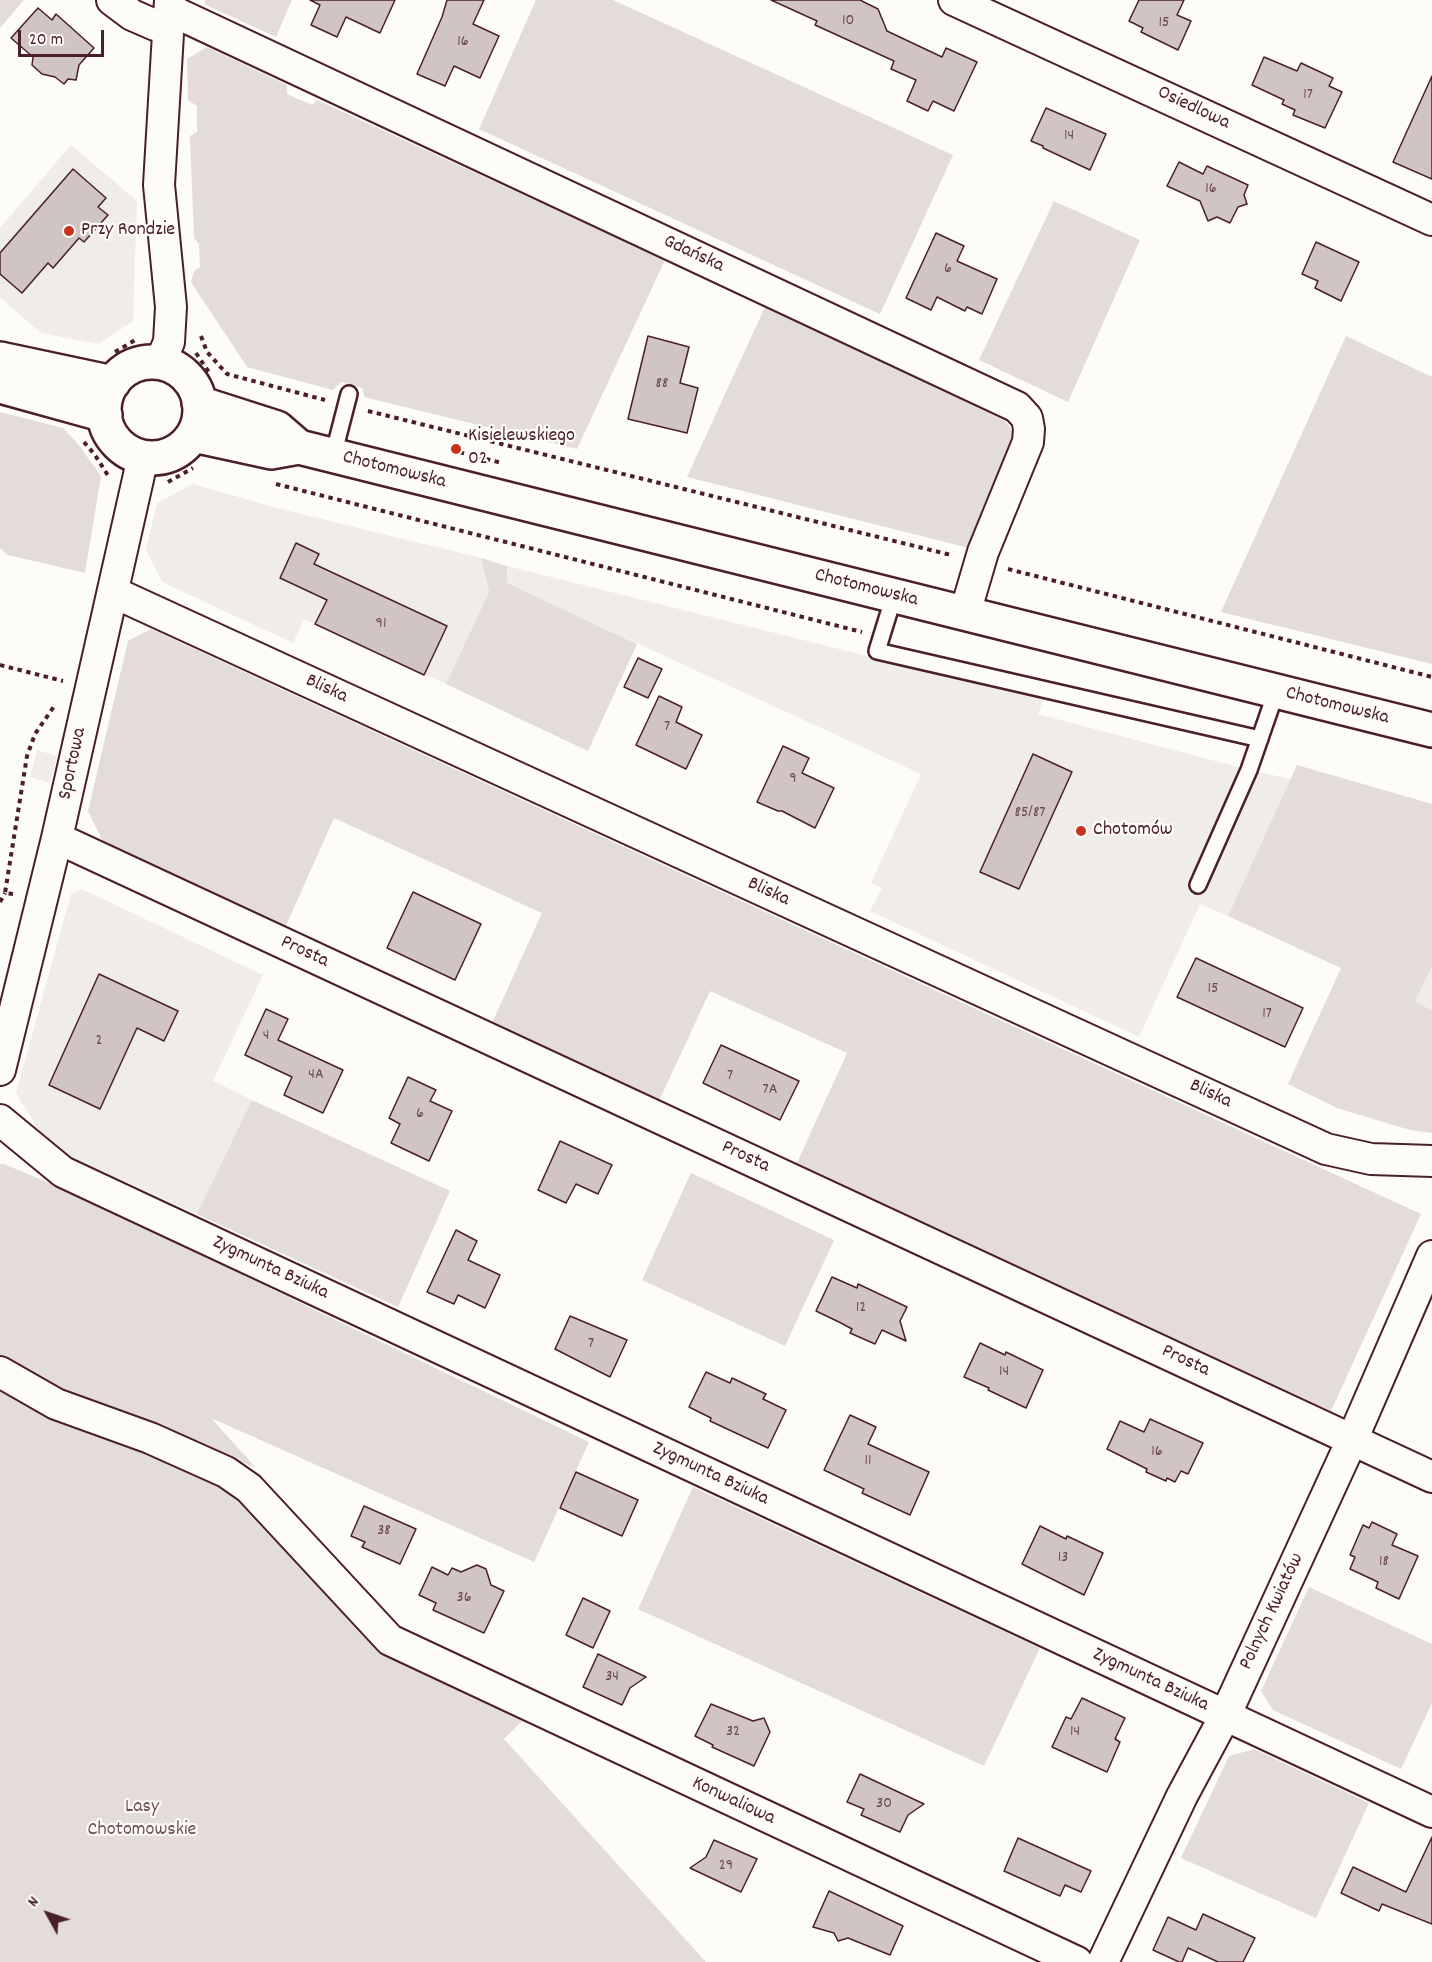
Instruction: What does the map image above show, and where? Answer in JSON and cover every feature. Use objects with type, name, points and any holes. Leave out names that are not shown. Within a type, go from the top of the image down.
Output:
[{"type":"street","name":"Gdańska","points":[[112,0],[132,15],[169,13],[1017,407],[1027,418],[1028,442],[980,562],[965,613]]},
{"type":"street","name":"Osiedlowa","points":[[954,0],[1432,220]]},
{"type":"street","points":[[160,363],[169,342],[171,307],[159,185],[169,13]]},
{"type":"street","points":[[0,359],[113,383]]},
{"type":"street","points":[[146,362],[173,366],[193,384],[277,428],[299,447],[271,452],[196,450],[185,446],[161,458],[134,455],[121,447],[112,437],[105,415],[106,395],[122,373],[133,366],[146,362]]},
{"type":"street","points":[[0,386],[105,415]]},
{"type":"street","points":[[196,450],[206,390]]},
{"type":"street","name":"Chotomowska","points":[[299,447],[1432,730]]},
{"type":"street","name":"Sportowa","points":[[0,1070],[57,838],[143,457]]},
{"type":"street","name":"Bliska","points":[[112,592],[1326,1149],[1371,1159],[1432,1161]]},
{"type":"street","name":"Prosta","points":[[57,838],[1432,1477]]},
{"type":"street","name":"Zygmunta Bziuka","points":[[0,1120],[63,1172],[1432,1812]]},
{"type":"street","name":"Polnych Kwiatów","points":[[1103,1962],[1182,1796],[1225,1716],[1352,1440],[1432,1256]]},
{"type":"street","name":"Konwaliowa","points":[[0,1372],[56,1404],[150,1438],[226,1472],[249,1488],[390,1640],[1077,1962]]},
{"type":"lane","points":[[333,456],[348,400]]},
{"type":"lane","points":[[894,596],[877,651],[1260,739]]},
{"type":"lane","points":[[1198,885],[1250,770],[1276,692]]},
{"type":"path","points":[[199,333],[207,352],[228,374],[348,400],[1432,677]]},
{"type":"path","points":[[194,351],[206,390]]},
{"type":"path","points":[[83,440],[111,481]]},
{"type":"path","points":[[168,483],[196,450]]},
{"type":"path","points":[[275,483],[881,637]]},
{"type":"path","points":[[0,665],[70,682]]},
{"type":"path","points":[[0,902],[5,892]]},
{"type":"shaded area","points":[[71,145],[137,201],[133,321],[99,344],[41,333],[0,297],[0,228]]},
{"type":"shaded area","points":[[193,484],[277,508],[481,558],[489,592],[446,684],[304,619],[293,643],[162,582],[146,550],[157,503]]},
{"type":"shaded area","name":"Chotomów","points":[[507,566],[1043,700],[1038,714],[1291,779],[1228,916],[1200,904],[1139,1037],[870,911],[882,888],[871,883],[921,774],[506,583]]},
{"type":"shaded area","points":[[37,750],[57,756],[50,783],[30,777]]},
{"type":"shaded area","points":[[82,889],[263,975],[213,1081],[252,1100],[197,1214],[49,1147],[16,1093],[71,894]]},
{"type":"shaded area","points":[[1432,966],[1432,1010],[1415,1002]]},
{"type":"green space","points":[[0,0],[24,0],[0,28]]},
{"type":"green space","points":[[204,0],[292,0],[276,37],[206,5]]},
{"type":"green space","points":[[536,0],[613,0],[953,155],[880,314],[479,129]]},
{"type":"green space","points":[[207,47],[287,85],[287,94],[312,105],[317,100],[665,260],[577,449],[364,397],[363,388],[341,382],[333,390],[247,367],[191,282],[194,271],[200,267],[199,244],[194,238],[190,136],[197,132],[197,106],[188,100],[187,59]]},
{"type":"green space","points":[[1054,201],[1140,240],[1068,402],[979,360]]},
{"type":"green space","points":[[766,305],[1005,421],[1013,432],[1015,443],[973,549],[687,477]]},
{"type":"green space","points":[[1346,336],[1432,377],[1432,664],[1221,612]]},
{"type":"green space","points":[[0,412],[63,428],[78,444],[101,476],[85,573],[8,555],[0,548]]},
{"type":"green space","points":[[481,558],[507,566],[507,583],[637,644],[588,751],[446,684],[489,592]]},
{"type":"green space","points":[[151,629],[1421,1214],[1331,1411],[796,1165],[847,1053],[710,991],[659,1101],[492,1023],[542,913],[334,818],[285,928],[104,844],[88,811],[128,641]]},
{"type":"green space","points":[[1297,765],[1432,804],[1432,966],[1415,1002],[1432,1010],[1432,1133],[1410,1130],[1337,1108],[1288,1084],[1341,968],[1228,916]]},
{"type":"green space","points":[[252,1100],[450,1191],[398,1307],[197,1214]]},
{"type":"green space","points":[[0,1164],[66,1190],[589,1442],[534,1562],[211,1418],[256,1468],[27,1376],[0,1358]]},
{"type":"green space","points":[[691,1173],[834,1240],[785,1346],[642,1280]]},
{"type":"green space","name":"Lasy Chotomowskie","points":[[0,1386],[160,1456],[220,1485],[248,1505],[377,1641],[524,1715],[522,1721],[504,1739],[706,1962],[0,1962]]},
{"type":"green space","points":[[693,1487],[1040,1648],[984,1766],[638,1609]]},
{"type":"green space","points":[[1309,1587],[1432,1644],[1432,1703],[1401,1769],[1273,1710],[1261,1691]]},
{"type":"green space","points":[[1254,1749],[1369,1803],[1316,1918],[1181,1858],[1229,1756]]},
{"type":"building","points":[[310,0],[395,0],[380,33],[346,17],[337,37],[311,25],[320,5]]},
{"type":"building","points":[[447,0],[484,0],[473,24],[499,36],[480,78],[454,66],[445,86],[417,74]]},
{"type":"building","points":[[771,0],[860,0],[878,9],[887,31],[942,57],[946,48],[977,62],[954,111],[933,101],[928,111],[907,101],[916,80],[891,69],[894,61],[815,25],[817,21]]},
{"type":"building","points":[[1139,0],[1184,0],[1177,15],[1191,21],[1178,50],[1141,32],[1143,28],[1129,21]]},
{"type":"building","points":[[38,8],[52,20],[56,14],[94,48],[79,65],[76,80],[68,79],[64,84],[55,77],[42,74],[32,65],[33,57],[11,38]]},
{"type":"building","points":[[1264,57],[1297,71],[1301,63],[1333,78],[1329,86],[1342,92],[1325,128],[1293,115],[1295,110],[1282,104],[1284,100],[1252,85]]},
{"type":"building","points":[[1432,76],[1432,179],[1393,162]]},
{"type":"building","points":[[1046,108],[1106,134],[1090,170],[1031,141]]},
{"type":"building","points":[[1179,162],[1203,174],[1207,166],[1248,185],[1244,195],[1247,204],[1238,207],[1230,223],[1217,217],[1208,221],[1200,201],[1167,186]]},
{"type":"building","points":[[73,169],[106,198],[98,207],[108,215],[84,242],[79,238],[53,268],[48,263],[22,293],[0,274],[0,253]]},
{"type":"building","points":[[936,233],[964,246],[957,261],[997,279],[982,314],[967,307],[965,311],[937,297],[931,310],[906,298]]},
{"type":"building","points":[[1316,242],[1359,262],[1341,301],[1315,288],[1318,281],[1302,274]]},
{"type":"building","points":[[648,336],[689,347],[680,383],[698,388],[687,433],[628,419]]},
{"type":"building","points":[[296,543],[319,554],[314,564],[447,626],[424,675],[315,624],[327,600],[280,578]]},
{"type":"building","points":[[638,658],[662,669],[648,698],[624,687]]},
{"type":"building","points":[[659,696],[682,707],[676,722],[702,735],[686,769],[636,745]]},
{"type":"building","points":[[783,746],[809,758],[802,773],[834,788],[815,828],[782,811],[757,802]]},
{"type":"building","points":[[1033,754],[1072,772],[1019,889],[980,872]]},
{"type":"building","points":[[413,892],[481,924],[455,980],[387,948]]},
{"type":"building","points":[[1196,958],[1303,1008],[1285,1047],[1177,997]]},
{"type":"building","points":[[99,974],[178,1011],[164,1041],[137,1028],[100,1109],[49,1085]]},
{"type":"building","points":[[266,1009],[288,1019],[278,1040],[343,1070],[323,1113],[284,1095],[292,1077],[245,1055]]},
{"type":"building","points":[[721,1045],[799,1081],[780,1120],[703,1083]]},
{"type":"building","points":[[408,1077],[436,1090],[430,1101],[452,1111],[429,1161],[391,1143],[400,1124],[389,1118]]},
{"type":"building","points":[[560,1141],[612,1165],[598,1194],[576,1184],[566,1203],[538,1190]]},
{"type":"building","points":[[456,1230],[477,1241],[468,1260],[500,1275],[485,1308],[458,1295],[454,1304],[427,1292]]},
{"type":"building","points":[[832,1277],[857,1288],[858,1284],[907,1307],[900,1321],[906,1341],[882,1330],[875,1344],[850,1333],[852,1329],[816,1311]]},
{"type":"building","points":[[570,1316],[627,1340],[610,1377],[555,1349]]},
{"type":"building","points":[[980,1343],[1005,1355],[1006,1352],[1043,1370],[1026,1408],[964,1377]]},
{"type":"building","points":[[706,1372],[730,1383],[732,1378],[766,1394],[763,1399],[786,1410],[768,1448],[710,1421],[711,1418],[689,1407]]},
{"type":"building","points":[[850,1415],[876,1427],[868,1444],[929,1472],[910,1515],[862,1493],[864,1489],[824,1470]]},
{"type":"building","points":[[1150,1419],[1203,1443],[1188,1474],[1181,1471],[1175,1482],[1167,1478],[1166,1481],[1146,1472],[1147,1469],[1107,1449],[1120,1421],[1144,1432]]},
{"type":"building","points":[[576,1472],[638,1500],[622,1536],[560,1508]]},
{"type":"building","points":[[364,1506],[416,1529],[400,1564],[362,1547],[365,1542],[351,1536]]},
{"type":"building","points":[[1372,1522],[1397,1534],[1392,1545],[1418,1556],[1399,1599],[1376,1588],[1378,1582],[1350,1569],[1355,1557],[1350,1555],[1363,1525],[1369,1528]]},
{"type":"building","points":[[1040,1526],[1103,1553],[1084,1595],[1022,1564]]},
{"type":"building","points":[[477,1565],[486,1569],[491,1585],[504,1591],[484,1633],[433,1610],[436,1603],[419,1595],[432,1567],[448,1575],[452,1568],[461,1572]]},
{"type":"building","points":[[583,1598],[610,1611],[593,1648],[566,1635]]},
{"type":"building","points":[[598,1654],[646,1677],[630,1688],[622,1705],[583,1687]]},
{"type":"building","points":[[1082,1698],[1125,1718],[1115,1739],[1120,1742],[1107,1772],[1052,1747],[1066,1717],[1071,1719]]},
{"type":"building","points":[[711,1704],[753,1721],[764,1718],[770,1732],[754,1766],[712,1747],[713,1745],[695,1736]]},
{"type":"building","points":[[860,1774],[924,1804],[908,1815],[900,1832],[861,1815],[864,1809],[847,1802]]},
{"type":"building","points":[[1432,1837],[1432,1924],[1382,1904],[1379,1911],[1341,1893],[1353,1867],[1406,1892]]},
{"type":"building","points":[[1018,1838],[1091,1871],[1081,1892],[1065,1885],[1060,1896],[1004,1871]]},
{"type":"building","points":[[714,1840],[757,1859],[741,1892],[690,1868],[706,1857]]},
{"type":"building","points":[[829,1891],[903,1926],[890,1955],[848,1938],[838,1941],[834,1933],[813,1927]]},
{"type":"building","points":[[1203,1914],[1255,1938],[1243,1962],[1218,1962],[1188,1948],[1182,1962],[1179,1962],[1153,1950],[1168,1917],[1196,1930]]},
{"type":"place","name":"Przy Rondzie","points":[[69,231]]},
{"type":"place","name":"Kisielewskiego 02","points":[[456,449]]},
{"type":"place","name":"Chotomów","points":[[1081,831]]}]
